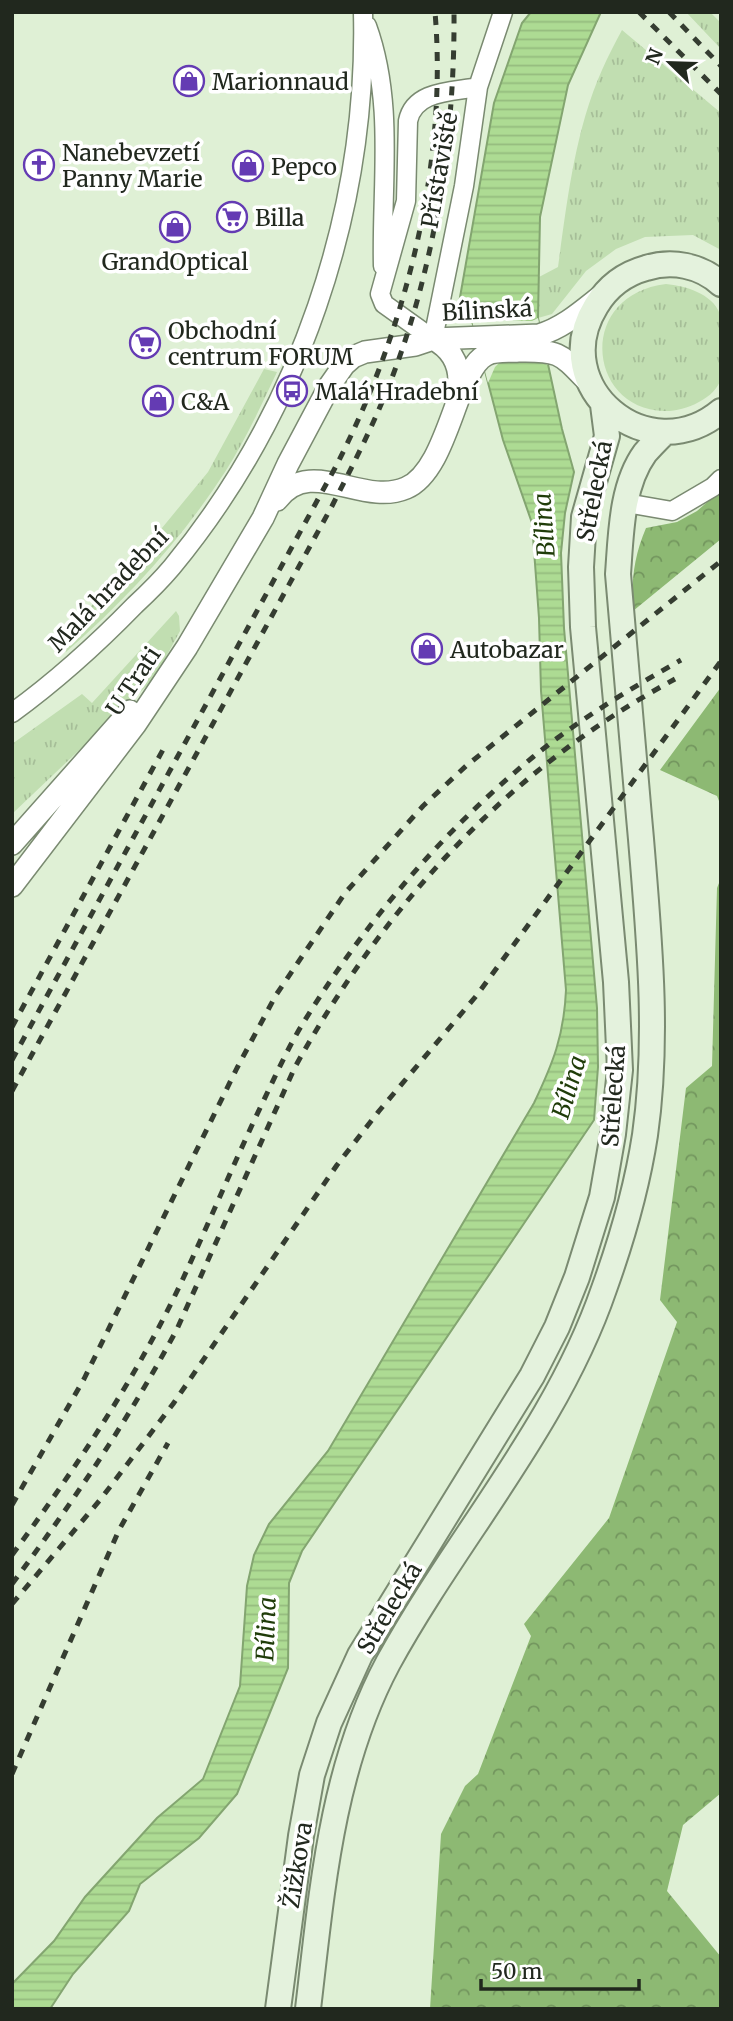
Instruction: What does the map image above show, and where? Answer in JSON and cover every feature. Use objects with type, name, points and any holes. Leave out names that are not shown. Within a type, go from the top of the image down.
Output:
[{"type":"main road","name":"Střelecká","points":[[329,1723],[360,1655],[532,1376],[577,1277],[601,1197],[613,1134],[620,1070],[615,970],[583,627],[581,566],[584,517],[607,436],[597,396],[586,371],[583,343],[586,327],[602,296],[621,278],[637,270],[660,263],[680,264],[698,269],[721,284]]},
{"type":"main road","name":"Střelecká","points":[[597,396],[621,420],[642,429],[664,433],[688,430],[711,420],[721,411]]},
{"type":"main road","name":"Střelecká","points":[[358,1732],[388,1665],[454,1556],[510,1472],[578,1352],[603,1293],[631,1203],[645,1135],[650,1084],[652,987],[618,574],[626,503],[635,474],[645,453],[664,433]]},
{"type":"main road","name":"Žižkova","points":[[278,2009],[300,1836],[312,1775],[329,1723]]},
{"type":"main road","name":"Žižkova","points":[[308,2009],[329,1843],[342,1783],[358,1732]]},
{"type":"street","name":"Přístaviště","points":[[433,339],[464,186],[478,87],[503,12]]},
{"type":"street","name":"Malá hradební","points":[[363,13],[377,52],[381,77],[385,151],[382,285]]},
{"type":"street","name":"Malá hradební","points":[[12,713],[99,643],[171,568],[218,506],[283,389],[307,332],[342,221],[359,123],[363,13]]},
{"type":"street","points":[[187,647],[263,518],[290,486],[299,481],[310,480],[383,493],[401,491],[420,480],[435,456],[457,399],[459,374],[449,349],[384,304],[382,285],[407,201],[408,121],[412,109],[420,100],[428,97],[478,87]]},
{"type":"street","name":"Bílinská","points":[[457,399],[479,359],[491,353],[540,342],[602,296]]},
{"type":"street","name":"Bílinská","points":[[263,518],[288,464],[336,374],[353,357],[365,352],[415,345],[433,339],[474,337],[540,342],[564,358],[597,396]]},
{"type":"street","points":[[626,503],[672,511],[713,487],[721,479]]},
{"type":"street","name":"U Trati","points":[[12,844],[187,647]]},
{"type":"street","name":"U Trati","points":[[12,886],[135,725],[187,647]]},
{"type":"green space","points":[[686,12],[710,12],[721,23],[721,49]]},
{"type":"green space","points":[[622,30],[721,113],[721,250],[693,235],[645,237],[616,249],[586,271],[552,314],[538,318],[539,277],[558,267],[573,167],[585,117],[602,70]]},
{"type":"green space","points":[[666,284],[704,296],[716,307],[721,320],[722,369],[718,385],[698,403],[672,411],[638,405],[619,392],[607,373],[602,351],[606,328],[617,308],[637,293]]},
{"type":"green space","points":[[264,369],[277,372],[253,423],[208,497],[152,568],[66,652],[56,640],[125,573],[208,472]]},
{"type":"green space","points":[[721,490],[721,539],[633,611],[634,569],[646,528],[677,522],[697,511]]},
{"type":"green space","points":[[176,611],[180,631],[154,679],[12,814],[12,744],[82,694],[92,703]]},
{"type":"green space","points":[[721,687],[721,806],[717,796],[660,770]]},
{"type":"green space","points":[[721,878],[721,1793],[683,1825],[667,1891],[721,1957],[721,2009],[430,2009],[441,1834],[465,1786],[478,1774],[531,1636],[524,1624],[609,1518],[677,1322],[660,1300],[686,1088],[712,1066],[717,888]]},
{"type":"water","name":"Bílina","points":[[531,12],[601,12],[568,85],[540,217],[538,318],[574,472],[565,513],[561,553],[564,628],[597,1008],[598,1067],[594,1120],[302,1551],[289,1583],[288,1668],[237,1794],[199,1838],[140,1884],[129,1911],[73,1974],[50,2009],[12,2009],[12,1984],[54,1941],[85,1897],[157,1818],[203,1779],[240,1686],[247,1586],[254,1555],[269,1524],[328,1451],[534,1103],[552,1062],[560,1035],[566,990],[541,691],[532,523],[503,440],[472,321],[464,315],[459,303],[494,103],[522,23]]},
{"type":"pier","points":[[538,318],[548,365],[499,363],[488,383],[472,321],[532,321]]},
{"type":"railway","points":[[12,1060],[335,468],[360,416],[401,305],[428,188],[435,129],[435,12]]},
{"type":"railway","points":[[12,1091],[332,506],[393,375],[421,287],[440,196],[451,104],[454,12]]},
{"type":"railway","points":[[639,12],[721,94]]},
{"type":"railway","points":[[669,12],[721,66]]},
{"type":"railway","points":[[12,1505],[84,1379],[237,1068],[276,995],[345,893],[423,806],[466,766],[721,561]]},
{"type":"railway","points":[[12,1555],[81,1457],[144,1354],[181,1283],[287,1051],[354,947],[437,847],[533,757],[586,718],[681,660]]},
{"type":"railway","points":[[12,1604],[100,1500],[173,1404],[337,1165],[477,995],[721,661]]},
{"type":"railway","points":[[12,1584],[99,1460],[159,1362],[177,1329],[295,1067],[369,950],[411,896],[457,845],[506,798],[558,755],[615,715],[675,679]]},
{"type":"railway","points":[[12,1027],[165,746]]},
{"type":"railway","points":[[12,1774],[119,1530],[168,1443]]},
{"type":"place","name":"Marionnaud","points":[[189,81]]},
{"type":"place","name":"Nanebevzetí Panny Marie","points":[[39,165]]},
{"type":"place","name":"Pepco","points":[[248,166]]},
{"type":"place","name":"Billa","points":[[232,217]]},
{"type":"place","name":"GrandOptical","points":[[175,227]]},
{"type":"place","name":"Obchodní centrum FORUM","points":[[145,343]]},
{"type":"place","name":"Malá Hradební","points":[[292,391]]},
{"type":"place","name":"C&A","points":[[158,401]]},
{"type":"place","name":"Autobazar","points":[[427,649]]}]
